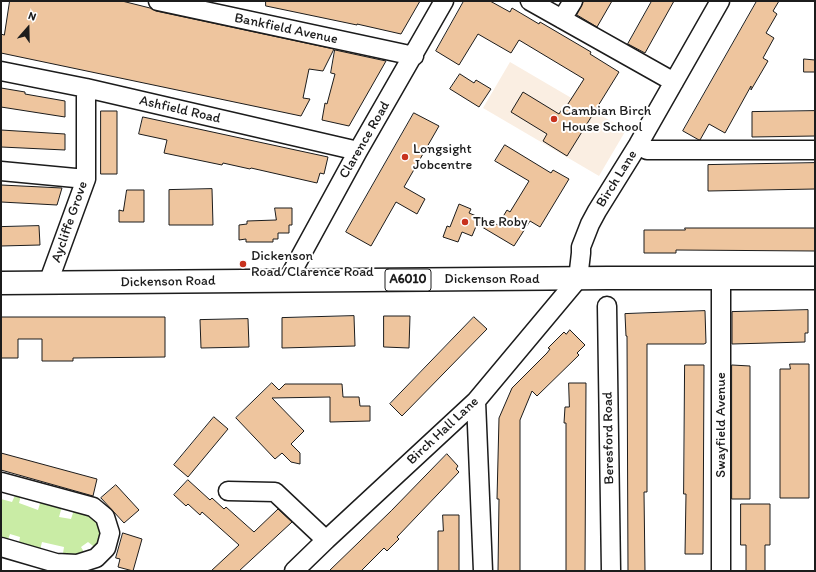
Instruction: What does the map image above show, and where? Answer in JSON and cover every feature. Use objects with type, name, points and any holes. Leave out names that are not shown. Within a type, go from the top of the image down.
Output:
[{"type":"highway","name":"Dickenson Road","points":[[1,283],[578,278],[815,278]]},
{"type":"street","name":"Bankfield Avenue","points":[[158,1],[414,56]]},
{"type":"street","name":"Clarence Road","points":[[287,281],[358,151],[414,56],[444,1]]},
{"type":"street","points":[[530,1],[674,82]]},
{"type":"street","points":[[562,19],[573,1]]},
{"type":"street","name":"Birch Lane","points":[[578,278],[581,247],[596,211],[638,145],[720,1]]},
{"type":"street","name":"Ashfield Road","points":[[1,71],[86,88],[358,151]]},
{"type":"street","name":"Aycliffe Grove","points":[[48,283],[86,179],[86,88]]},
{"type":"street","points":[[638,145],[647,150],[815,150]]},
{"type":"street","points":[[1,171],[86,179]]},
{"type":"street","name":"Birch Hall Lane","points":[[294,571],[476,401],[578,278]]},
{"type":"street","name":"Swayfield Avenue","points":[[721,279],[721,571]]},
{"type":"street","name":"Beresford Road","points":[[606,306],[611,571]]},
{"type":"street","points":[[476,401],[483,571]]},
{"type":"street","points":[[1,482],[93,507],[105,517],[110,533],[106,548],[96,558],[77,564],[56,564],[1,547]]},
{"type":"street","points":[[228,491],[275,492],[326,540]]},
{"type":"shaded area","name":"Cambian Birch House School","points":[[510,62],[626,130],[599,176],[483,108]]},
{"type":"green space","points":[[17,491],[22,492],[19,503],[38,510],[42,497],[63,503],[59,517],[71,519],[75,507],[100,520],[103,534],[97,549],[88,542],[81,547],[87,557],[62,560],[64,547],[42,542],[39,554],[18,549],[20,537],[10,534],[6,545],[1,543],[1,499],[12,502]]},
{"type":"building","points":[[10,1],[122,1],[156,11],[334,49],[323,71],[309,69],[303,98],[310,99],[301,116],[1,53],[1,34],[4,35]]},
{"type":"building","points":[[266,1],[420,1],[401,34],[266,6]]},
{"type":"building","points":[[464,1],[490,1],[510,12],[512,8],[539,24],[540,22],[591,52],[590,54],[619,72],[567,156],[543,141],[547,134],[511,112],[523,92],[559,114],[564,106],[566,107],[584,79],[519,40],[511,53],[478,34],[459,65],[436,51]]},
{"type":"building","points":[[584,1],[612,1],[597,27],[577,15]]},
{"type":"building","points":[[652,1],[674,1],[645,53],[628,44]]},
{"type":"building","points":[[757,1],[779,1],[773,11],[777,14],[766,33],[774,38],[763,58],[768,61],[751,90],[751,86],[725,133],[709,124],[699,140],[683,131]]},
{"type":"building","points":[[335,50],[386,61],[349,126],[322,120],[325,103],[327,104],[335,74],[331,73]]},
{"type":"building","points":[[804,59],[815,60],[815,72],[804,72]]},
{"type":"building","points":[[460,74],[474,83],[476,80],[491,89],[479,107],[450,89]]},
{"type":"building","points":[[1,88],[65,101],[65,117],[1,107]]},
{"type":"building","points":[[101,111],[117,111],[117,174],[101,174]]},
{"type":"building","points":[[815,111],[815,136],[752,137],[752,112]]},
{"type":"building","name":"Longsight Jobcentre","points":[[414,113],[439,126],[404,187],[425,199],[417,214],[396,202],[371,246],[346,232]]},
{"type":"building","points":[[143,117],[328,157],[324,174],[320,173],[317,183],[251,168],[223,163],[222,165],[164,153],[167,140],[139,134]]},
{"type":"building","points":[[1,130],[65,134],[65,150],[1,147]]},
{"type":"building","points":[[505,145],[551,173],[553,170],[569,179],[540,227],[530,221],[514,246],[477,224],[472,236],[462,232],[458,242],[443,237],[447,226],[450,227],[459,204],[471,209],[469,213],[498,225],[507,210],[510,212],[529,181],[495,161]]},
{"type":"building","points":[[815,163],[815,189],[708,191],[708,165]]},
{"type":"building","points":[[1,185],[62,188],[57,205],[1,202]]},
{"type":"building","points":[[212,189],[213,225],[169,225],[169,190]]},
{"type":"building","points":[[127,190],[144,190],[144,222],[119,222],[119,210],[123,211]]},
{"type":"building","points":[[275,208],[292,208],[292,225],[289,225],[289,233],[278,233],[278,239],[273,239],[273,242],[246,242],[246,239],[239,240],[239,225],[247,224],[247,221],[276,220]]},
{"type":"building","points":[[39,226],[40,245],[1,246],[1,227]]},
{"type":"building","points":[[685,228],[815,228],[815,251],[676,250],[676,253],[644,253],[644,230],[685,230]]},
{"type":"building","points":[[808,310],[808,333],[805,333],[805,342],[732,344],[732,312]]},
{"type":"building","points":[[705,311],[706,343],[647,344],[647,492],[644,492],[645,571],[628,571],[627,336],[625,314]]},
{"type":"building","points":[[354,316],[355,346],[282,348],[282,318]]},
{"type":"building","points":[[384,316],[410,316],[409,348],[384,347]]},
{"type":"building","points":[[1,317],[165,317],[165,357],[73,358],[73,361],[42,361],[42,339],[18,339],[18,358],[1,358]]},
{"type":"building","points":[[474,317],[487,329],[402,416],[390,404]]},
{"type":"building","points":[[248,319],[249,347],[201,348],[200,320]]},
{"type":"building","points":[[570,330],[585,345],[577,353],[579,355],[537,396],[532,391],[520,420],[520,571],[498,571],[499,499],[497,499],[499,418],[512,388],[547,353],[550,349],[548,348],[564,332],[566,334]]},
{"type":"building","points":[[790,364],[809,364],[809,498],[780,498],[780,369],[790,369]]},
{"type":"building","points":[[685,365],[704,365],[703,554],[685,554]]},
{"type":"building","points":[[732,365],[750,366],[750,499],[732,499]]},
{"type":"building","points":[[272,383],[279,390],[285,384],[342,384],[343,397],[359,397],[360,406],[370,406],[370,421],[330,422],[330,397],[272,398],[304,431],[291,444],[300,453],[300,464],[291,462],[282,453],[275,459],[236,418]]},
{"type":"building","points":[[569,383],[586,383],[585,571],[566,571],[566,423],[564,423],[565,407],[569,407]]},
{"type":"building","points":[[214,417],[228,429],[188,477],[174,465]]},
{"type":"building","points":[[1,453],[97,479],[93,496],[1,470]]},
{"type":"building","points":[[447,454],[458,466],[456,469],[459,472],[397,537],[399,539],[387,551],[384,548],[361,571],[329,571],[391,511]]},
{"type":"building","points":[[188,480],[210,500],[212,498],[224,509],[226,507],[254,532],[278,509],[292,522],[239,571],[211,571],[239,545],[202,512],[200,515],[188,504],[186,506],[174,495]]},
{"type":"building","points":[[116,485],[139,510],[124,523],[101,498]]},
{"type":"building","points":[[741,504],[770,504],[770,545],[765,545],[765,571],[746,571],[746,545],[741,545]]},
{"type":"building","points":[[443,515],[459,515],[459,571],[438,571],[438,531],[443,531]]},
{"type":"building","points":[[123,533],[142,539],[133,571],[118,567],[120,559],[116,558]]},
{"type":"place","name":"Cambian Birch House School","points":[[554,119]]},
{"type":"place","name":"Longsight Jobcentre","points":[[405,157]]},
{"type":"place","name":"The Roby","points":[[465,222]]},
{"type":"place","name":"Dickenson Road/Clarence Road","points":[[243,264]]}]
